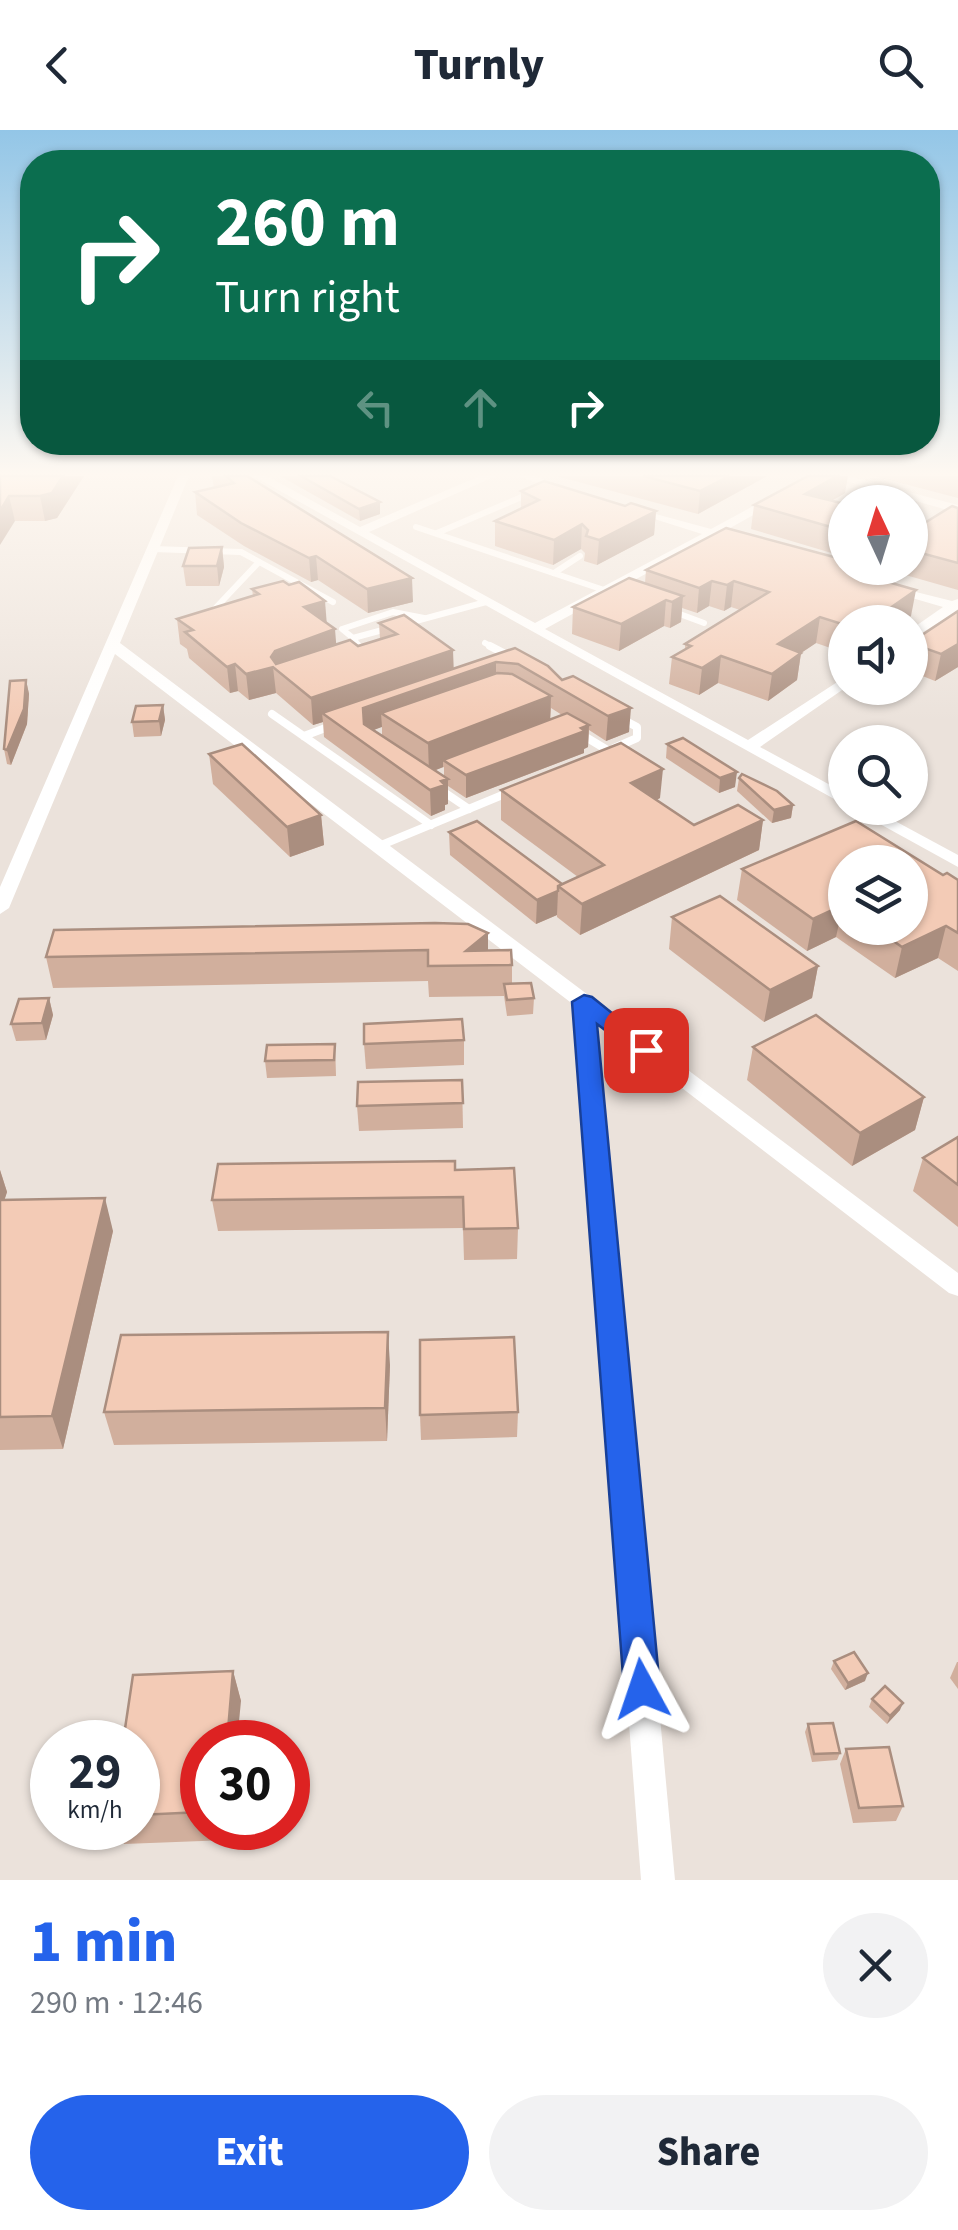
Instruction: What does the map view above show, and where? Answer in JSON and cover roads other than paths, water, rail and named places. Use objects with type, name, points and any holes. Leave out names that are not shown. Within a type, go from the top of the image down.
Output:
[{"type":"street","points":[[1,905],[150,558]]},
{"type":"street","points":[[406,558],[828,791]]},
{"type":"street","points":[[531,626],[592,586],[653,558]]},
{"type":"street","points":[[531,626],[607,591],[664,558]]},
{"type":"street","points":[[883,585],[957,606]]},
{"type":"street","points":[[928,625],[957,606]]},
{"type":"street","points":[[113,645],[958,1286]]},
{"type":"street","points":[[749,747],[828,693]]},
{"type":"street","points":[[890,825],[958,862]]},
{"type":"street","points":[[584,1002],[658,1880]]},
{"type":"lane","points":[[251,558],[333,602]]},
{"type":"lane","points":[[508,558],[624,596]]},
{"type":"lane","points":[[554,573],[577,558]]},
{"type":"lane","points":[[196,629],[260,562]]},
{"type":"lane","points":[[288,592],[304,587]]},
{"type":"lane","points":[[354,638],[486,602]]},
{"type":"lane","points":[[657,606],[704,623]]},
{"type":"lane","points":[[216,608],[230,608]]},
{"type":"lane","points":[[350,659],[363,653],[354,638],[342,629],[393,612],[424,618]]},
{"type":"lane","points":[[485,643],[518,661],[500,668]]},
{"type":"lane","points":[[272,714],[431,825]]},
{"type":"lane","points":[[591,758],[637,738],[637,728],[620,718]]},
{"type":"lane","points":[[304,736],[340,723]]},
{"type":"lane","points":[[568,726],[609,751]]},
{"type":"lane","points":[[446,774],[428,781],[469,809]]},
{"type":"lane","points":[[378,846],[522,787]]}]
